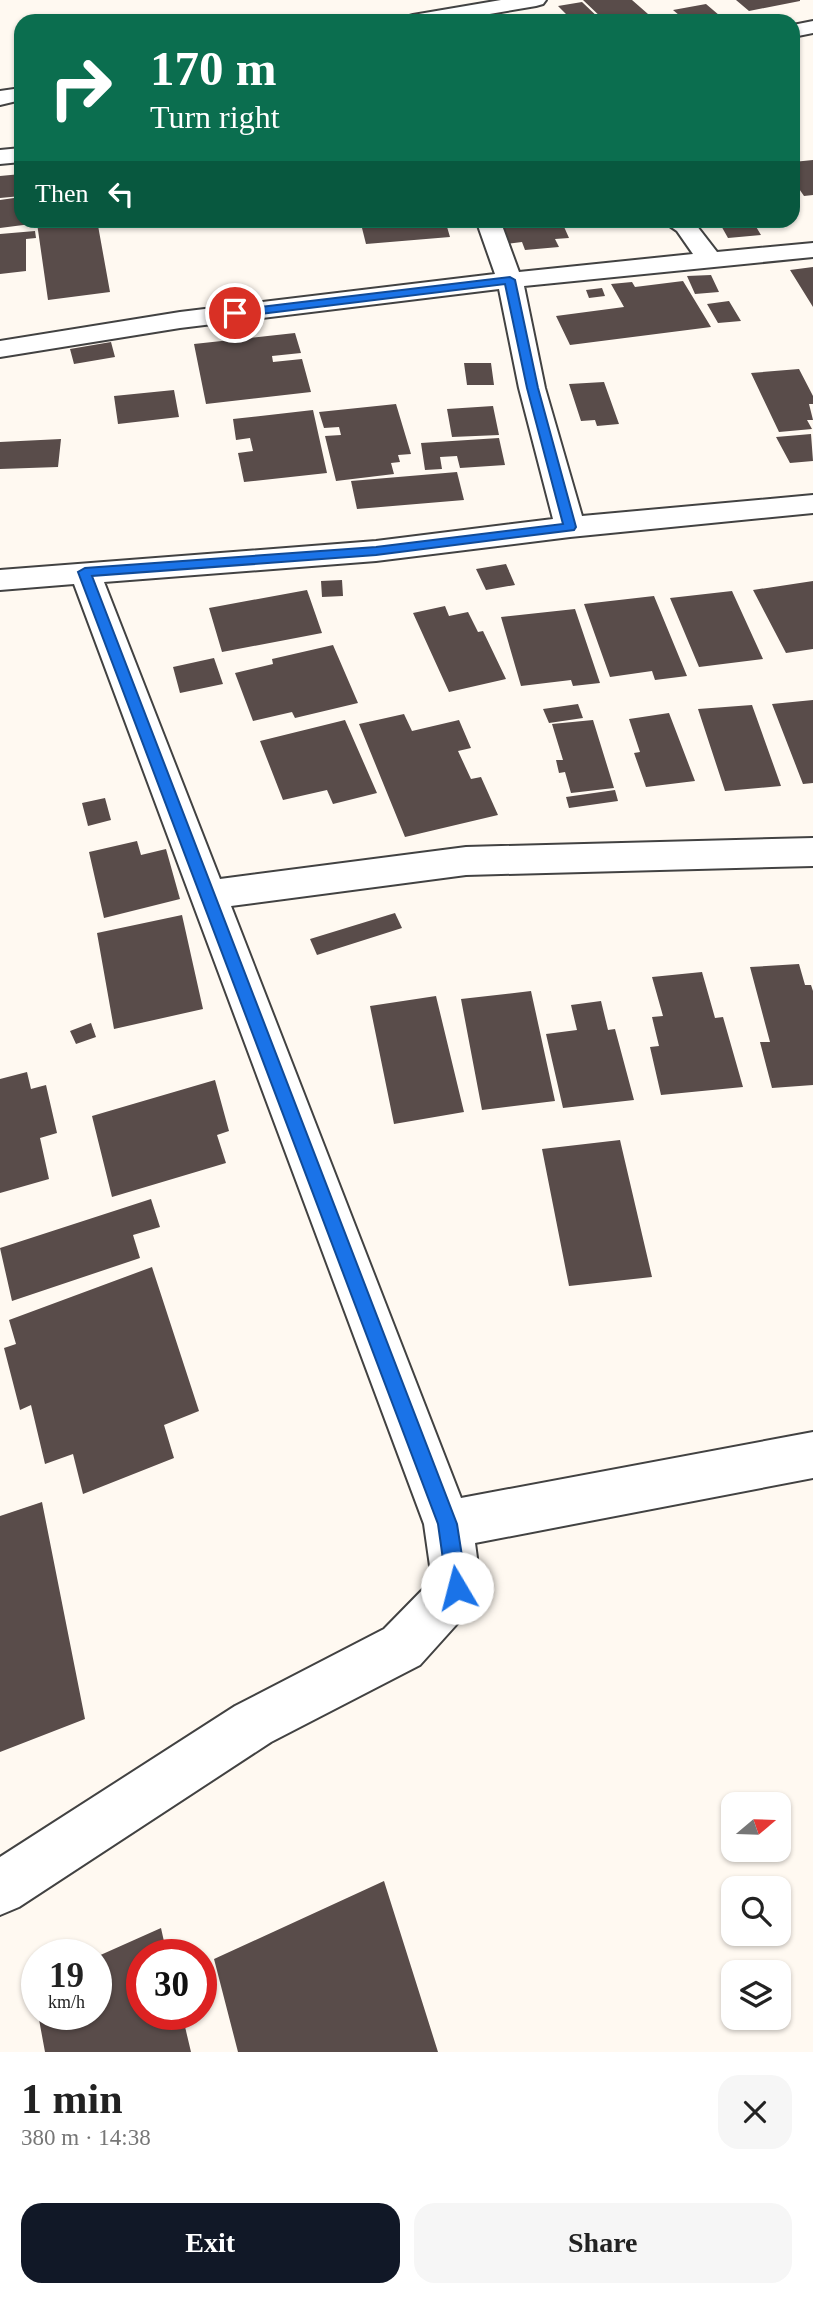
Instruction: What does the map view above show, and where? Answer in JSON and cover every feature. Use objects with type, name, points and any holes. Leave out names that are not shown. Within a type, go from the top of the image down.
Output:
[{"type":"street","points":[[454,14],[536,0]]},
{"type":"street","points":[[491,228],[510,280],[532,388],[570,527]]},
{"type":"street","points":[[686,228],[709,259]]},
{"type":"street","points":[[0,349],[180,320],[510,280],[813,250]]},
{"type":"street","points":[[0,580],[376,551],[570,527],[813,504]]},
{"type":"street","points":[[0,1888],[253,1724],[402,1647],[457,1588],[448,1524],[85,572]]},
{"type":"street","points":[[208,895],[466,861],[813,852]]},
{"type":"street","points":[[448,1524],[813,1455]]},
{"type":"building","points":[[583,0],[632,0],[648,14],[598,14]]},
{"type":"building","points":[[736,0],[800,0],[800,1],[749,11]]},
{"type":"building","points":[[582,2],[595,14],[566,14],[558,6]]},
{"type":"building","points":[[706,4],[718,14],[678,14],[673,10]]},
{"type":"building","points":[[813,160],[813,195],[804,196],[800,190],[800,161]]},
{"type":"building","points":[[14,175],[14,197],[0,198],[0,176]]},
{"type":"building","points":[[14,198],[14,226],[0,228],[0,200]]},
{"type":"building","points":[[38,228],[98,228],[110,292],[48,300]]},
{"type":"building","points":[[362,228],[447,228],[450,237],[366,244]]},
{"type":"building","points":[[501,228],[565,228],[569,238],[555,239],[559,247],[525,250],[522,242],[507,244]]},
{"type":"building","points":[[722,228],[757,228],[761,235],[728,238]]},
{"type":"building","points":[[35,231],[36,238],[26,239],[26,271],[0,274],[0,234]]},
{"type":"building","points":[[813,267],[813,307],[790,270]]},
{"type":"building","points":[[711,275],[719,292],[695,294],[687,276]]},
{"type":"building","points":[[683,281],[711,327],[570,345],[556,316],[624,307],[611,284],[632,282],[635,287]]},
{"type":"building","points":[[602,288],[605,296],[589,298],[586,290]]},
{"type":"building","points":[[729,301],[741,321],[718,323],[707,304]]},
{"type":"building","points":[[295,333],[301,353],[272,356],[273,362],[302,359],[311,392],[206,404],[194,344]]},
{"type":"building","points":[[111,342],[115,357],[74,364],[70,349]]},
{"type":"building","points":[[464,363],[491,363],[494,385],[467,385]]},
{"type":"building","points":[[799,369],[813,396],[813,404],[809,404],[813,420],[807,420],[812,429],[779,432],[751,373]]},
{"type":"building","points":[[604,382],[619,424],[597,426],[595,420],[581,421],[569,384]]},
{"type":"building","points":[[174,390],[179,417],[118,424],[114,396]]},
{"type":"building","points":[[396,404],[411,454],[398,455],[400,462],[391,463],[394,474],[336,481],[325,436],[341,435],[339,427],[324,428],[319,412]]},
{"type":"building","points":[[493,406],[499,435],[452,437],[447,409]]},
{"type":"building","points":[[313,410],[327,473],[244,482],[238,453],[253,451],[250,438],[236,440],[233,419]]},
{"type":"building","points":[[811,434],[813,461],[790,463],[776,437]]},
{"type":"building","points":[[499,438],[505,465],[460,468],[457,456],[440,457],[442,469],[425,470],[421,443]]},
{"type":"building","points":[[61,439],[58,467],[0,469],[0,442]]},
{"type":"building","points":[[457,472],[464,500],[357,509],[351,481]]},
{"type":"building","points":[[506,564],[515,585],[486,590],[476,569]]},
{"type":"building","points":[[342,580],[343,596],[322,597],[321,581]]},
{"type":"building","points":[[813,581],[813,649],[786,653],[753,590]]},
{"type":"building","points":[[307,590],[322,633],[222,652],[209,608]]},
{"type":"building","points":[[732,591],[763,659],[699,667],[670,598]]},
{"type":"building","points":[[654,596],[687,676],[655,680],[652,671],[610,677],[584,604]]},
{"type":"building","points":[[445,606],[449,616],[468,612],[478,632],[483,631],[506,679],[449,692],[413,613]]},
{"type":"building","points":[[575,609],[600,683],[573,686],[571,680],[521,686],[501,617]]},
{"type":"building","points":[[333,645],[358,703],[295,718],[292,712],[253,721],[235,673],[273,664],[272,659]]},
{"type":"building","points":[[214,658],[223,684],[180,693],[173,667]]},
{"type":"building","points":[[813,700],[813,783],[803,784],[772,704]]},
{"type":"building","points":[[578,704],[583,718],[549,723],[543,709]]},
{"type":"building","points":[[752,705],[781,786],[725,791],[698,709]]},
{"type":"building","points":[[669,713],[695,781],[646,787],[634,753],[640,752],[629,719]]},
{"type":"building","points":[[404,714],[412,731],[459,720],[471,748],[458,751],[471,779],[481,777],[498,815],[405,837],[359,724]]},
{"type":"building","points":[[345,720],[377,793],[333,804],[327,790],[283,800],[260,741]]},
{"type":"building","points":[[593,720],[614,788],[571,793],[565,772],[559,773],[556,760],[563,760],[552,724]]},
{"type":"building","points":[[615,790],[618,801],[569,808],[566,797]]},
{"type":"building","points":[[105,798],[111,820],[88,826],[82,803]]},
{"type":"building","points":[[137,841],[141,855],[166,849],[180,899],[104,918],[89,852]]},
{"type":"building","points":[[395,913],[402,928],[317,955],[310,939]]},
{"type":"building","points":[[182,915],[203,1009],[114,1029],[97,933]]},
{"type":"building","points":[[799,964],[805,985],[811,985],[813,991],[813,1085],[772,1088],[760,1042],[770,1042],[750,967]]},
{"type":"building","points":[[702,972],[715,1018],[723,1017],[743,1087],[661,1095],[650,1047],[659,1046],[652,1017],[663,1016],[652,977]]},
{"type":"building","points":[[531,991],[555,1101],[482,1110],[461,999]]},
{"type":"building","points":[[436,996],[464,1112],[394,1124],[370,1006]]},
{"type":"building","points":[[601,1001],[608,1030],[615,1029],[634,1100],[563,1108],[546,1034],[577,1030],[571,1005]]},
{"type":"building","points":[[91,1023],[96,1037],[76,1044],[70,1031]]},
{"type":"building","points":[[27,1072],[31,1089],[46,1085],[57,1133],[40,1138],[49,1179],[0,1193],[0,1079]]},
{"type":"building","points":[[215,1080],[229,1131],[217,1135],[226,1163],[112,1197],[92,1116]]},
{"type":"building","points":[[620,1140],[652,1277],[569,1286],[542,1149]]},
{"type":"building","points":[[151,1199],[160,1227],[133,1235],[140,1258],[12,1301],[0,1248]]},
{"type":"building","points":[[152,1267],[199,1411],[164,1425],[174,1458],[83,1494],[73,1454],[45,1464],[31,1405],[20,1410],[4,1348],[16,1344],[9,1320]]},
{"type":"building","points":[[42,1502],[85,1719],[0,1752],[0,1516]]},
{"type":"building","points":[[384,1881],[438,2052],[238,2052],[217,1971],[217,1958]]},
{"type":"building","points":[[161,1928],[163,1939],[136,1939]]},
{"type":"building","points":[[126,1944],[126,2030],[186,2030],[191,2052],[45,2052],[41,2030],[112,2030],[112,1950]]},
{"type":"route","points":[[235,313],[510,280],[532,388],[570,527],[376,551],[85,572],[448,1524],[457,1588]]}]
